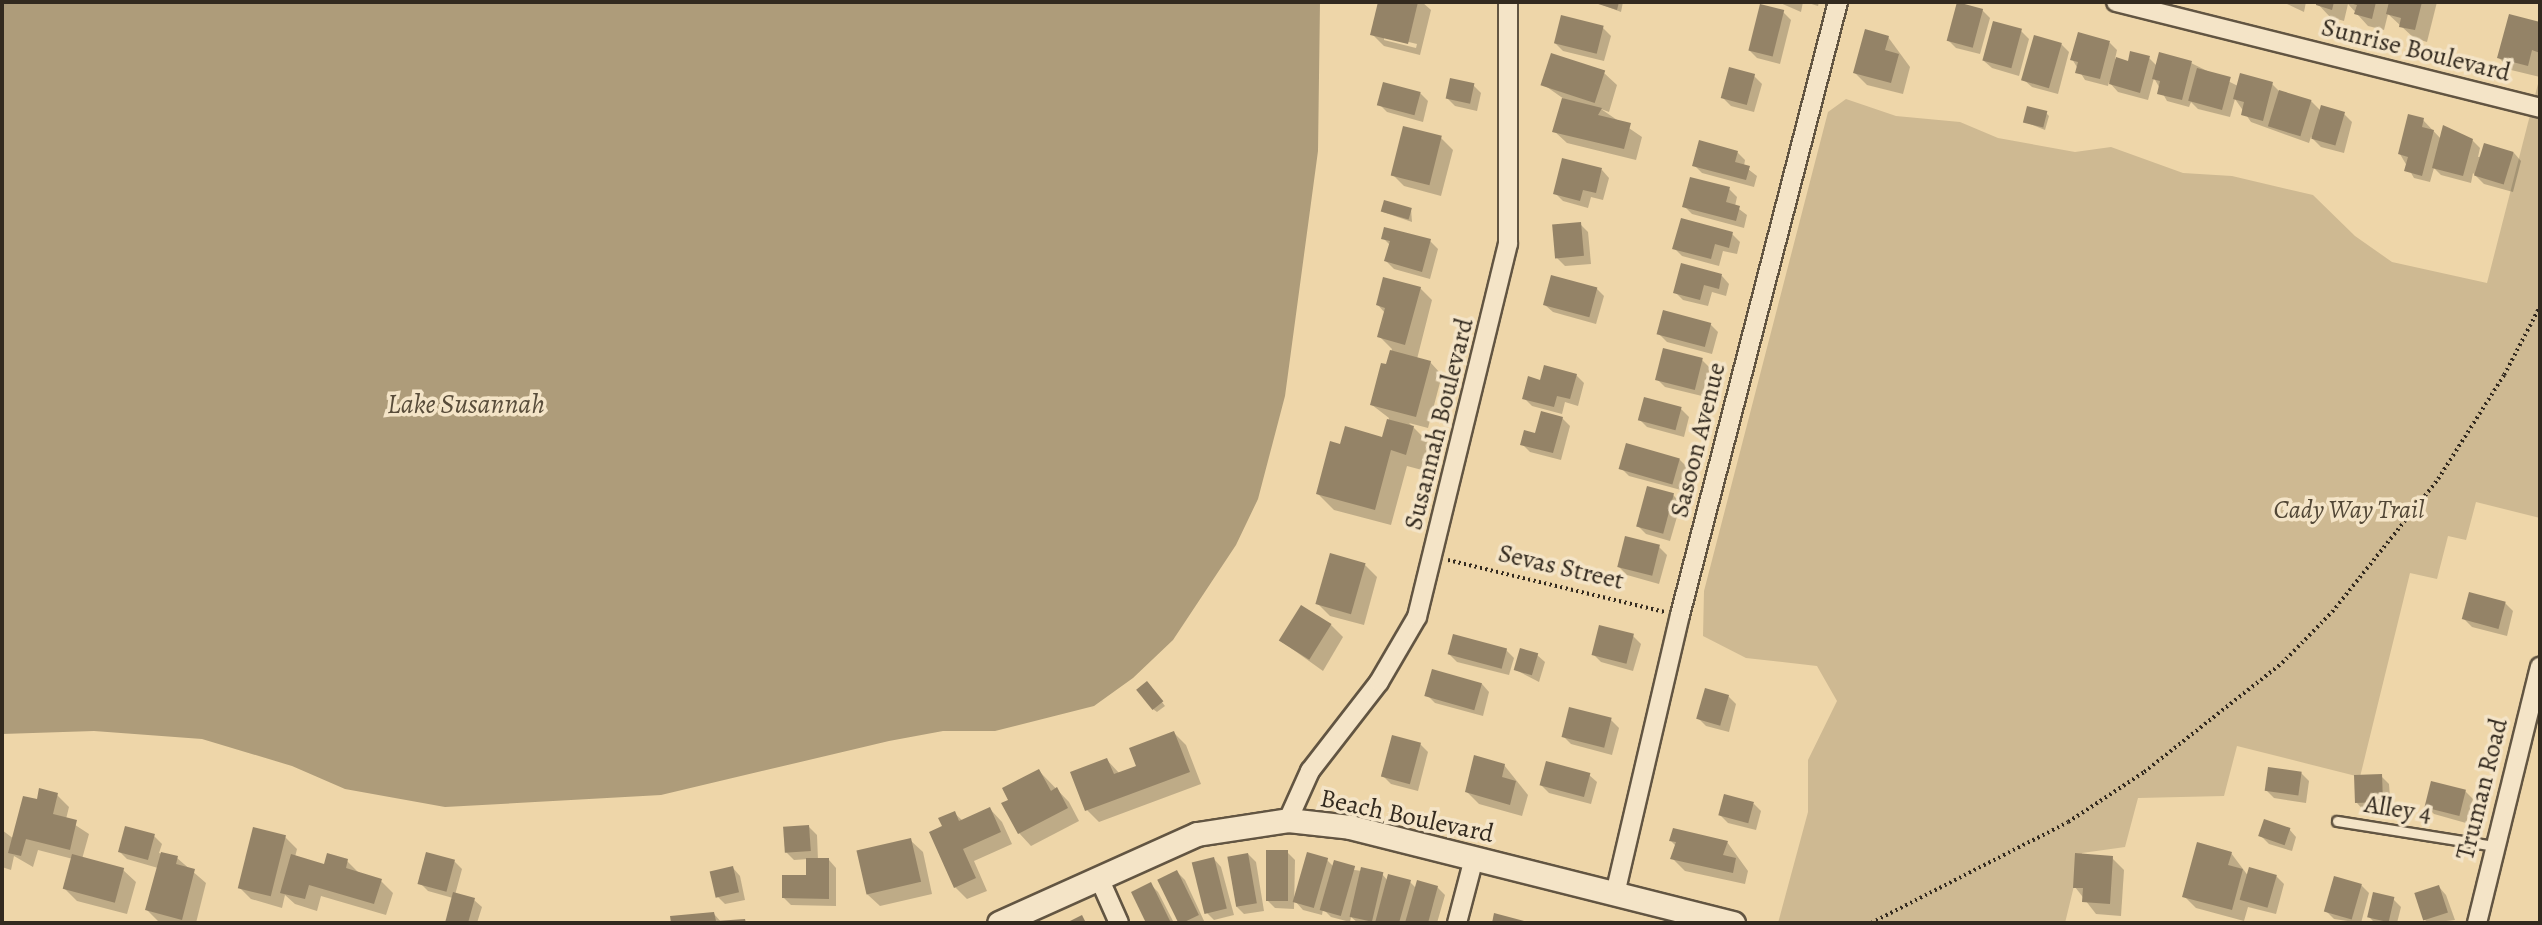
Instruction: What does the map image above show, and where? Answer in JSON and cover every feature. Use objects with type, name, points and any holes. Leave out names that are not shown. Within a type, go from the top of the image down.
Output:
[{"type":"street","name":"Susannah Boulevard","points":[[1288,820],[1310,771],[1379,682],[1417,617],[1508,244],[1508,2]]},
{"type":"street","name":"Sasoon Avenue","points":[[1615,894],[1680,615],[1838,2]]},
{"type":"street","name":"Sunrise Boulevard","points":[[2116,2],[2540,108]]},
{"type":"street","name":"Truman Road","points":[[2477,923],[2540,667]]},
{"type":"street","name":"Beach Boulevard","points":[[999,923],[1197,834],[1288,820],[1350,827],[1733,923]]},
{"type":"street","points":[[1457,923],[1474,858]]},
{"type":"street","points":[[1099,878],[1119,923]]},
{"type":"lane","name":"Alley 4","points":[[2337,821],[2494,846]]},
{"type":"path","points":[[1871,923],[2068,822],[2144,772],[2282,663],[2341,602],[2438,480],[2504,375],[2540,306]]},
{"type":"path","name":"Sevas Street","points":[[1432,556],[1680,615]]},
{"type":"green space","name":"Cady Way Trail","points":[[2540,76],[2540,518],[2476,502],[2466,540],[2448,536],[2437,579],[2410,573],[2360,777],[2237,746],[2224,796],[2138,798],[2125,847],[2082,853],[2065,923],[1778,923],[1808,812],[1808,760],[1837,701],[1817,666],[1746,658],[1703,636],[1704,591],[1828,112],[1846,99],[1896,116],[1960,122],[1998,138],[2075,152],[2111,147],[2183,173],[2232,176],[2313,195],[2355,236],[2392,262],[2487,283]]},
{"type":"water","name":"Lake Susannah","points":[[2,2],[1320,2],[1318,151],[1285,396],[1258,499],[1236,545],[1173,640],[1133,678],[1094,706],[995,731],[943,731],[889,741],[661,795],[445,807],[345,789],[292,766],[202,739],[94,731],[2,734]]},
{"type":"building","points":[[1378,2],[1418,2],[1408,44],[1370,35]]},
{"type":"building","points":[[1592,2],[1619,2],[1617,10]]},
{"type":"building","points":[[1957,2],[1983,9],[1973,48],[1947,41]]},
{"type":"building","points":[[2316,2],[2334,2],[2332,10],[2316,5]]},
{"type":"building","points":[[2346,2],[2376,2],[2372,19],[2354,14],[2357,5]]},
{"type":"building","points":[[2389,2],[2422,2],[2415,30],[2399,27],[2401,18],[2386,14]]},
{"type":"building","points":[[1760,4],[1784,10],[1773,57],[1748,51]]},
{"type":"building","points":[[2509,14],[2540,22],[2540,53],[2532,50],[2528,66],[2497,58]]},
{"type":"building","points":[[1561,15],[1604,26],[1597,54],[1554,43]]},
{"type":"building","points":[[1993,21],[2022,29],[2011,68],[1982,61]]},
{"type":"building","points":[[1865,29],[1889,36],[1885,50],[1899,54],[1891,83],[1853,73]]},
{"type":"building","points":[[2078,32],[2110,41],[2100,79],[2075,73],[2078,62],[2070,60]]},
{"type":"building","points":[[2034,35],[2062,43],[2049,88],[2021,80]]},
{"type":"building","points":[[2130,51],[2150,56],[2140,93],[2109,84],[2116,57],[2128,61]]},
{"type":"building","points":[[2159,52],[2192,61],[2182,100],[2157,94],[2160,81],[2152,79]]},
{"type":"building","points":[[1551,53],[1605,71],[1595,103],[1540,85]]},
{"type":"building","points":[[1729,67],[1755,74],[1747,105],[1721,98]]},
{"type":"building","points":[[2197,68],[2231,77],[2222,110],[2188,101]]},
{"type":"building","points":[[2240,73],[2273,82],[2263,121],[2241,115],[2244,102],[2233,99]]},
{"type":"building","points":[[1450,78],[1474,83],[1470,104],[1446,99]]},
{"type":"building","points":[[1383,82],[1421,92],[1414,115],[1377,105]]},
{"type":"building","points":[[2279,90],[2312,100],[2300,136],[2268,126]]},
{"type":"building","points":[[1562,98],[1602,108],[1598,115],[1631,123],[1624,149],[1552,132]]},
{"type":"building","points":[[2321,105],[2345,112],[2335,146],[2311,139]]},
{"type":"building","points":[[2027,106],[2047,111],[2043,128],[2023,122]]},
{"type":"building","points":[[2408,114],[2424,118],[2422,127],[2434,130],[2422,176],[2404,171],[2408,157],[2398,154]]},
{"type":"building","points":[[2443,125],[2473,139],[2463,176],[2432,168]]},
{"type":"building","points":[[1403,126],[1442,136],[1429,185],[1391,175]]},
{"type":"building","points":[[1699,140],[1738,151],[1735,162],[1750,166],[1746,180],[1692,166]]},
{"type":"building","points":[[2484,143],[2514,152],[2504,185],[2474,176]]},
{"type":"building","points":[[1562,158],[1602,168],[1596,193],[1583,190],[1580,201],[1553,194]]},
{"type":"building","points":[[1690,177],[1730,187],[1726,202],[1740,206],[1736,221],[1682,207]]},
{"type":"building","points":[[1384,200],[1412,208],[1409,220],[1381,212]]},
{"type":"building","points":[[1681,218],[1733,232],[1729,248],[1715,244],[1711,259],[1672,249]]},
{"type":"building","points":[[1581,222],[1584,256],[1555,258],[1552,225]]},
{"type":"building","points":[[1384,227],[1431,239],[1422,272],[1384,261],[1390,241],[1381,239]]},
{"type":"building","points":[[1681,263],[1722,274],[1719,289],[1704,285],[1700,300],[1673,293]]},
{"type":"building","points":[[1551,275],[1597,287],[1589,317],[1543,305]]},
{"type":"building","points":[[1383,277],[1421,287],[1405,345],[1377,337],[1385,308],[1376,305]]},
{"type":"building","points":[[1663,310],[1711,323],[1705,347],[1657,334]]},
{"type":"building","points":[[1663,348],[1703,358],[1695,390],[1655,380]]},
{"type":"building","points":[[1390,350],[1431,361],[1416,417],[1370,405],[1381,363],[1386,364]]},
{"type":"building","points":[[1544,365],[1577,374],[1570,399],[1557,396],[1554,407],[1522,399],[1528,376],[1540,380]]},
{"type":"building","points":[[1644,397],[1682,407],[1675,430],[1638,420]]},
{"type":"building","points":[[1541,411],[1563,417],[1553,453],[1520,445],[1524,430],[1535,433]]},
{"type":"building","points":[[1387,419],[1414,426],[1406,455],[1391,450],[1375,510],[1316,494],[1330,441],[1340,444],[1345,426],[1382,437]]},
{"type":"building","points":[[1626,443],[1680,458],[1672,484],[1619,469]]},
{"type":"building","points":[[1647,486],[1674,493],[1663,534],[1636,527]]},
{"type":"building","points":[[1625,536],[1660,545],[1652,576],[1617,567]]},
{"type":"building","points":[[1330,553],[1366,563],[1351,614],[1315,604]]},
{"type":"building","points":[[2469,592],[2506,602],[2498,629],[2462,619]]},
{"type":"building","points":[[1301,605],[1332,624],[1309,660],[1279,641]]},
{"type":"building","points":[[1599,625],[1634,634],[1626,664],[1592,655]]},
{"type":"building","points":[[1453,634],[1507,648],[1502,669],[1448,654]]},
{"type":"building","points":[[1520,648],[1538,653],[1532,675],[1514,670]]},
{"type":"building","points":[[1432,669],[1482,683],[1474,710],[1424,696]]},
{"type":"building","points":[[1147,681],[1163,701],[1152,710],[1136,690]]},
{"type":"building","points":[[1705,688],[1729,695],[1720,726],[1696,719]]},
{"type":"building","points":[[1569,707],[1612,718],[1604,748],[1562,737]]},
{"type":"building","points":[[1174,731],[1190,772],[1085,811],[1070,772],[1107,758],[1114,774],[1136,766],[1129,748]]},
{"type":"building","points":[[1392,735],[1421,743],[1410,784],[1381,777]]},
{"type":"building","points":[[1474,755],[1505,764],[1502,777],[1516,781],[1510,805],[1465,792]]},
{"type":"building","points":[[1546,761],[1590,773],[1584,797],[1540,785]]},
{"type":"building","points":[[2268,767],[2302,772],[2298,795],[2265,791]]},
{"type":"building","points":[[1039,769],[1051,791],[1057,787],[1068,808],[1018,834],[1001,803],[1008,800],[1002,788]]},
{"type":"building","points":[[2382,774],[2383,802],[2355,803],[2354,775]]},
{"type":"building","points":[[2431,781],[2466,790],[2459,816],[2424,807]]},
{"type":"building","points":[[39,788],[58,793],[53,814],[77,820],[70,850],[26,839],[21,856],[8,853],[23,796],[37,799]]},
{"type":"building","points":[[1724,794],[1754,802],[1748,823],[1718,815]]},
{"type":"building","points":[[990,807],[1001,832],[963,849],[976,878],[954,888],[929,832],[942,826],[938,818],[955,811],[959,821]]},
{"type":"building","points":[[2264,819],[2290,828],[2285,845],[2258,836]]},
{"type":"building","points":[[809,825],[811,851],[785,853],[783,827]]},
{"type":"building","points":[[125,826],[155,834],[148,860],[118,852]]},
{"type":"building","points":[[253,827],[286,835],[271,896],[238,888]]},
{"type":"building","points":[[1673,828],[1728,841],[1723,855],[1736,858],[1733,873],[1670,859],[1676,842],[1669,841]]},
{"type":"building","points":[[911,838],[921,882],[867,894],[856,851]]},
{"type":"building","points":[[2197,842],[2232,852],[2228,865],[2243,869],[2232,910],[2182,897]]},
{"type":"building","points":[[1266,850],[1288,850],[1288,901],[1266,901]]},
{"type":"building","points":[[161,852],[178,856],[176,864],[195,869],[182,920],[145,910]]},
{"type":"building","points":[[426,852],[455,860],[446,892],[417,884]]},
{"type":"building","points":[[1307,852],[1328,858],[1314,908],[1293,902]]},
{"type":"building","points":[[327,853],[348,859],[346,868],[382,879],[374,904],[309,885],[305,899],[280,893],[291,854],[324,864]]},
{"type":"building","points":[[1248,853],[1257,903],[1236,907],[1227,857]]},
{"type":"building","points":[[2075,853],[2113,856],[2110,904],[2082,902],[2083,888],[2073,888]]},
{"type":"building","points":[[72,854],[124,868],[115,903],[63,889]]},
{"type":"building","points":[[1214,857],[1227,908],[1205,914],[1192,863]]},
{"type":"building","points":[[806,858],[829,858],[829,899],[782,898],[782,875],[806,875]]},
{"type":"building","points":[[1334,860],[1355,866],[1341,916],[1320,910]]},
{"type":"building","points":[[733,866],[739,892],[716,898],[710,871]]},
{"type":"building","points":[[1361,867],[1383,872],[1372,922],[1350,917]]},
{"type":"building","points":[[2249,867],[2277,875],[2268,908],[2240,900]]},
{"type":"building","points":[[1177,870],[1199,915],[1178,923],[1157,880]]},
{"type":"building","points":[[1388,874],[1411,880],[1399,923],[1375,923]]},
{"type":"building","points":[[2334,876],[2362,884],[2352,920],[2324,912]]},
{"type":"building","points":[[1417,880],[1438,886],[1428,923],[1405,923]]},
{"type":"building","points":[[1151,882],[1171,923],[1146,923],[1131,892]]},
{"type":"building","points":[[2439,885],[2448,913],[2423,921],[2414,893]]},
{"type":"building","points":[[453,892],[475,898],[468,923],[445,923]]},
{"type":"building","points":[[2373,892],[2394,897],[2389,922],[2367,917]]},
{"type":"building","points":[[714,912],[716,921],[745,919],[746,923],[671,923],[670,916]]},
{"type":"building","points":[[1494,913],[1528,922],[1528,923],[1492,923]]},
{"type":"building","points":[[1082,915],[1086,923],[1066,923]]}]
